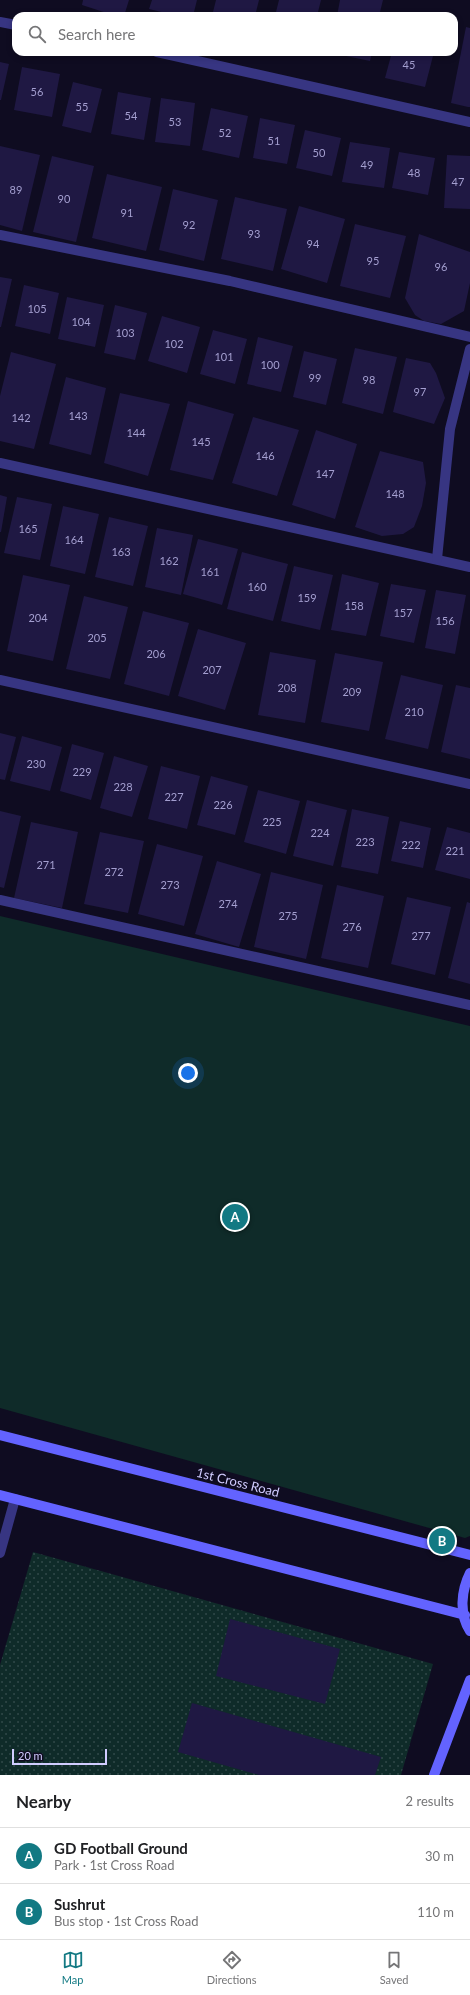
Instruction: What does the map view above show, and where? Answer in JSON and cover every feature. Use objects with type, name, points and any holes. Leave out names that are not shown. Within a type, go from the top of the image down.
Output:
[{"type":"street","points":[[0,22],[12,24]]},
{"type":"street","points":[[175,56],[470,122]]},
{"type":"street","points":[[0,235],[230,281],[470,337]]},
{"type":"street","points":[[437,559],[450,429],[470,349]]},
{"type":"street","points":[[0,463],[470,566]]},
{"type":"street","points":[[0,680],[470,784]]},
{"type":"street","points":[[0,900],[470,1005]]},
{"type":"street","name":"1st Cross Road","points":[[0,1435],[470,1555]]},
{"type":"street","points":[[0,1495],[465,1615]]},
{"type":"street","points":[[0,1553],[15,1499]]},
{"type":"street","points":[[470,1573],[465,1583],[462,1604],[470,1631]]},
{"type":"street","points":[[434,1775],[470,1680]]},
{"type":"green space","points":[[0,916],[470,1026],[470,1536],[465,1538],[0,1408]]},
{"type":"green space","points":[[33,1552],[433,1664],[401,1775],[0,1775],[0,1665]]},
{"type":"building","points":[[83,0],[129,0],[125,12],[104,12],[82,5]]},
{"type":"building","points":[[152,0],[197,0],[194,12],[161,12],[149,9]]},
{"type":"building","points":[[216,0],[259,0],[256,12],[213,12]]},
{"type":"building","points":[[279,0],[321,0],[318,12],[276,12]]},
{"type":"building","points":[[340,0],[383,0],[380,12],[338,12]]},
{"type":"building","points":[[466,27],[470,28],[470,107],[451,103]]},
{"type":"building","points":[[346,56],[371,56],[370,61]]},
{"type":"building","points":[[391,56],[433,56],[425,87],[385,78]]},
{"type":"building","points":[[0,62],[9,64],[1,100],[0,100]]},
{"type":"building","points":[[22,67],[60,74],[52,117],[14,110]]},
{"type":"building","points":[[73,82],[102,89],[91,133],[62,126]]},
{"type":"building","points":[[118,92],[151,98],[144,140],[111,134]]},
{"type":"building","points":[[161,98],[195,103],[190,146],[155,142]]},
{"type":"building","points":[[211,108],[248,116],[239,158],[202,150]]},
{"type":"building","points":[[260,118],[295,125],[287,164],[253,158]]},
{"type":"building","points":[[305,130],[341,138],[332,176],[296,168]]},
{"type":"building","points":[[350,142],[390,148],[384,188],[342,182]]},
{"type":"building","points":[[0,146],[40,155],[22,231],[0,225]]},
{"type":"building","points":[[399,152],[435,158],[428,195],[392,188]]},
{"type":"building","points":[[447,155],[470,156],[470,209],[444,208]]},
{"type":"building","points":[[52,156],[94,166],[76,242],[33,232]]},
{"type":"building","points":[[107,174],[162,187],[146,251],[92,238]]},
{"type":"building","points":[[173,189],[218,200],[204,261],[159,250]]},
{"type":"building","points":[[235,197],[287,209],[273,271],[221,259]]},
{"type":"building","points":[[299,206],[345,219],[327,283],[281,269]]},
{"type":"building","points":[[355,224],[406,236],[390,298],[340,286]]},
{"type":"building","points":[[419,234],[470,252],[470,283],[464,311],[441,324],[424,321],[415,315],[405,298]]},
{"type":"building","points":[[0,277],[12,279],[1,327],[0,327]]},
{"type":"building","points":[[24,285],[59,293],[50,334],[15,326]]},
{"type":"building","points":[[67,297],[104,305],[95,347],[58,339]]},
{"type":"building","points":[[115,305],[147,313],[135,360],[104,353]]},
{"type":"building","points":[[162,316],[200,327],[187,373],[148,361]]},
{"type":"building","points":[[213,330],[247,339],[235,384],[200,374]]},
{"type":"building","points":[[258,337],[293,346],[281,392],[247,384]]},
{"type":"building","points":[[355,348],[397,357],[383,414],[342,403]]},
{"type":"building","points":[[304,351],[337,359],[326,405],[293,397]]},
{"type":"building","points":[[11,352],[56,364],[34,449],[0,441],[0,396]]},
{"type":"building","points":[[406,358],[430,363],[436,373],[445,398],[434,424],[393,412]]},
{"type":"building","points":[[66,377],[106,388],[91,455],[49,444]]},
{"type":"building","points":[[120,393],[170,404],[148,476],[104,463]]},
{"type":"building","points":[[188,401],[234,414],[213,480],[170,470]]},
{"type":"building","points":[[253,417],[299,430],[277,496],[232,483]]},
{"type":"building","points":[[316,430],[357,444],[335,519],[292,505]]},
{"type":"building","points":[[380,451],[423,462],[426,483],[422,506],[414,527],[403,534],[382,536],[355,527]]},
{"type":"building","points":[[0,495],[7,497],[1,532],[0,532]]},
{"type":"building","points":[[17,497],[52,504],[40,560],[4,553]]},
{"type":"building","points":[[63,506],[99,514],[85,574],[50,566]]},
{"type":"building","points":[[109,517],[148,526],[133,586],[95,577]]},
{"type":"building","points":[[157,528],[193,535],[181,595],[145,587]]},
{"type":"building","points":[[198,539],[238,549],[222,605],[183,594]]},
{"type":"building","points":[[242,552],[288,564],[273,621],[227,609]]},
{"type":"building","points":[[294,566],[333,575],[320,630],[281,621]]},
{"type":"building","points":[[342,574],[379,583],[366,636],[331,630]]},
{"type":"building","points":[[23,575],[70,585],[53,661],[7,651]]},
{"type":"building","points":[[391,584],[426,590],[414,643],[380,636]]},
{"type":"building","points":[[436,590],[466,595],[455,654],[425,648]]},
{"type":"building","points":[[84,596],[128,607],[110,679],[66,669]]},
{"type":"building","points":[[143,611],[189,623],[169,696],[124,684]]},
{"type":"building","points":[[198,629],[246,643],[225,710],[178,696]]},
{"type":"building","points":[[270,652],[316,660],[305,723],[258,715]]},
{"type":"building","points":[[335,653],[383,662],[369,731],[321,722]]},
{"type":"building","points":[[401,675],[443,685],[428,749],[385,739]]},
{"type":"building","points":[[456,685],[470,688],[470,759],[441,752]]},
{"type":"building","points":[[0,733],[16,737],[5,780],[0,779]]},
{"type":"building","points":[[22,736],[62,747],[50,791],[10,781]]},
{"type":"building","points":[[72,744],[104,753],[91,800],[60,791]]},
{"type":"building","points":[[114,756],[148,766],[132,817],[100,808]]},
{"type":"building","points":[[161,766],[200,776],[187,829],[148,819]]},
{"type":"building","points":[[211,776],[248,786],[235,835],[197,825]]},
{"type":"building","points":[[258,790],[300,801],[286,854],[244,842]]},
{"type":"building","points":[[307,800],[347,810],[333,866],[293,856]]},
{"type":"building","points":[[352,809],[389,817],[378,874],[341,867]]},
{"type":"building","points":[[0,811],[21,816],[4,888],[0,887]]},
{"type":"building","points":[[400,821],[431,828],[423,868],[391,861]]},
{"type":"building","points":[[31,822],[78,832],[62,908],[14,898]]},
{"type":"building","points":[[447,827],[470,833],[470,879],[435,870]]},
{"type":"building","points":[[100,832],[144,841],[128,913],[84,904]]},
{"type":"building","points":[[157,844],[203,856],[184,926],[138,914]]},
{"type":"building","points":[[217,861],[261,874],[239,947],[195,934]]},
{"type":"building","points":[[271,872],[323,885],[306,959],[254,947]]},
{"type":"building","points":[[337,885],[384,896],[368,968],[321,958]]},
{"type":"building","points":[[407,897],[451,907],[435,975],[391,964]]},
{"type":"building","points":[[467,902],[470,903],[470,984],[448,978]]},
{"type":"building","points":[[230,1619],[340,1649],[325,1704],[216,1676]]},
{"type":"building","points":[[192,1703],[381,1757],[375,1775],[259,1775],[178,1752]]},
{"type":"place","name":"GD Football Ground","points":[[235,1217]]},
{"type":"place","name":"Sushrut","points":[[442,1541]]}]
